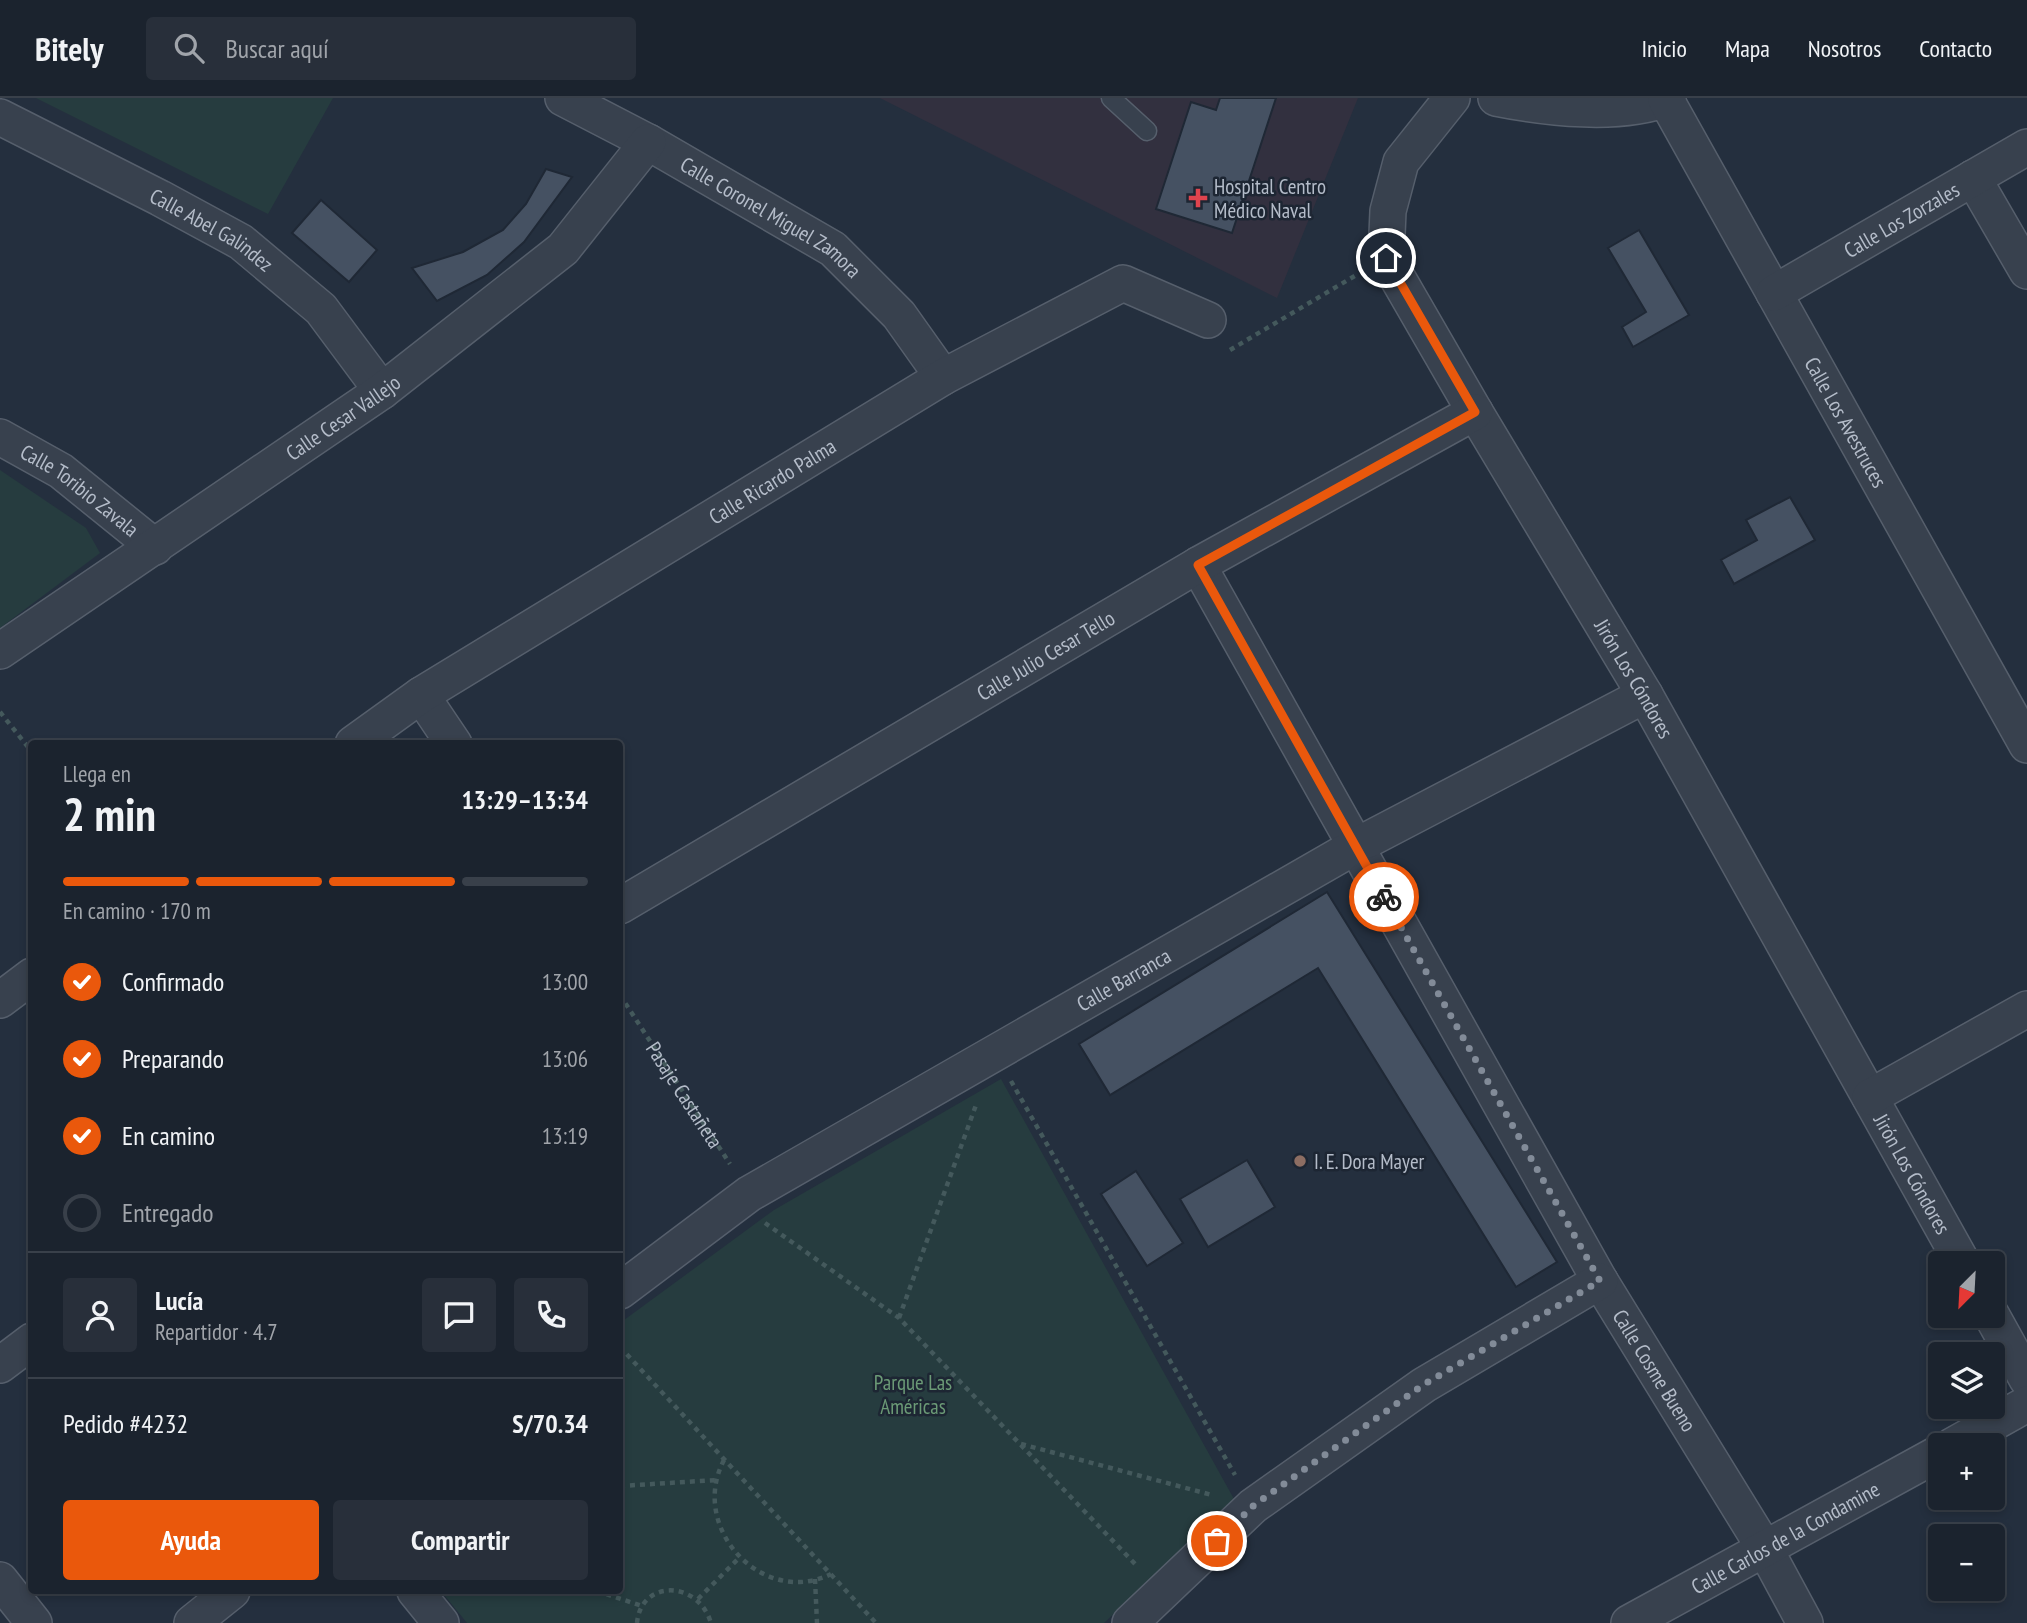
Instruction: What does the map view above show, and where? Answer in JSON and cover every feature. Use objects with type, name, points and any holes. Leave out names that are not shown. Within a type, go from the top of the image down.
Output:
[{"type":"street","name":"Calle Coronel Miguel Zamora","points":[[563,98],[648,142],[834,249],[898,315],[943,377]]},
{"type":"street","points":[[1386,258],[1388,211],[1401,162],[1452,98]]},
{"type":"street","points":[[1496,98],[1530,105],[1606,110],[1667,99]]},
{"type":"street","name":"Calle Los Avestruces","points":[[1667,99],[2027,745]]},
{"type":"street","name":"Calle Abel Galindez","points":[[0,117],[241,242],[321,309],[382,391]]},
{"type":"street","name":"Calle Cesar Vallejo","points":[[0,651],[382,391],[564,249],[648,142]]},
{"type":"street","name":"Calle Los Zorzales","points":[[1774,293],[2027,147]]},
{"type":"street","points":[[1973,178],[2027,271]]},
{"type":"street","name":"Jirón Los Cóndores","points":[[1386,258],[1645,695],[1955,1251]]},
{"type":"street","name":"Calle Ricardo Palma","points":[[359,740],[421,695],[943,377],[1123,283],[1208,320]]},
{"type":"street","name":"Calle Julio Cesar Tello","points":[[623,904],[1198,565],[1475,412]]},
{"type":"street","name":"Calle Toribio Zavala","points":[[0,437],[61,471],[155,547]]},
{"type":"street","name":"Calle Cosme Bueno","points":[[1198,565],[1600,1281],[1765,1549],[1805,1623]]},
{"type":"street","points":[[421,695],[451,740]]},
{"type":"street","name":"Calle Barranca","points":[[623,1289],[743,1198],[1356,846],[1645,695]]},
{"type":"street","points":[[0,1000],[28,979]]},
{"type":"street","points":[[1870,1097],[2027,1009]]},
{"type":"street","points":[[1130,1623],[1253,1506],[1423,1385],[1600,1281]]},
{"type":"street","points":[[1999,1328],[2027,1379]]},
{"type":"street","points":[[0,1365],[28,1344]]},
{"type":"street","points":[[1975,1433],[2027,1404]]},
{"type":"street","name":"Calle Carlos de la Condamine","points":[[1629,1623],[1928,1459]]},
{"type":"street","points":[[0,1580],[34,1623]]},
{"type":"street","points":[[192,1623],[228,1594]]},
{"type":"street","points":[[417,1594],[441,1623]]},
{"type":"lane","points":[[1111,98],[1147,131]]},
{"type":"path","points":[[1222,352],[1230,350],[1386,258]]},
{"type":"path","points":[[0,712],[28,747]]},
{"type":"path","name":"Pasaje Castañeta","points":[[623,1000],[743,1198]]},
{"type":"path","points":[[995,1053],[1253,1506]]},
{"type":"path","points":[[899,1318],[977,1103]]},
{"type":"path","points":[[743,1198],[899,1318],[1163,1593]]},
{"type":"path","points":[[623,1351],[876,1623]]},
{"type":"path","points":[[1020,1444],[1253,1506]]},
{"type":"path","points":[[724,1460],[714,1492],[717,1519],[728,1544],[746,1564],[770,1577],[797,1581],[831,1574]]},
{"type":"path","points":[[623,1486],[717,1480]]},
{"type":"path","points":[[698,1600],[740,1557]]},
{"type":"path","points":[[815,1579],[817,1623]]},
{"type":"path","points":[[637,1623],[642,1606],[649,1598],[670,1590],[681,1591],[698,1600],[708,1612],[711,1623]]},
{"type":"path","points":[[606,1594],[642,1606]]},
{"type":"shaded area","name":"Hospital Centro Médico Naval","points":[[880,98],[1358,98],[1277,298]]},
{"type":"green space","points":[[36,98],[333,98],[268,214]]},
{"type":"green space","points":[[0,470],[86,528],[100,553],[0,628]]},
{"type":"green space","name":"Parque Las Américas","points":[[1001,1079],[1234,1499],[1104,1623],[467,1623],[443,1594],[623,1594],[623,1321],[774,1210]]},
{"type":"building","points":[[1220,98],[1276,98],[1232,233],[1156,209],[1191,102],[1216,110]]},
{"type":"building","points":[[546,169],[572,177],[524,242],[487,275],[437,301],[412,268],[463,252],[503,230],[526,204]]},
{"type":"building","points":[[321,200],[377,250],[349,282],[292,233]]},
{"type":"building","points":[[1639,230],[1689,315],[1633,347],[1622,327],[1646,312],[1608,248]]},
{"type":"building","points":[[1790,497],[1815,540],[1734,584],[1721,560],[1757,540],[1746,520]]},
{"type":"building","points":[[1327,892],[1557,1262],[1516,1287],[1318,968],[1110,1095],[1079,1044]]},
{"type":"building","points":[[1247,1160],[1275,1207],[1208,1247],[1180,1199]]},
{"type":"building","points":[[1136,1171],[1183,1243],[1147,1266],[1101,1194]]},
{"type":"way so far","points":[[1217,1541],[1253,1506],[1423,1385],[1600,1281],[1384,897]]},
{"type":"place","name":"Hospital Centro Médico Naval","points":[[1198,198]]},
{"type":"place","name":"I. E. Dora Mayer","points":[[1300,1161]]},
{"type":"route","points":[[1384,897],[1198,565],[1475,412],[1386,258]]}]
